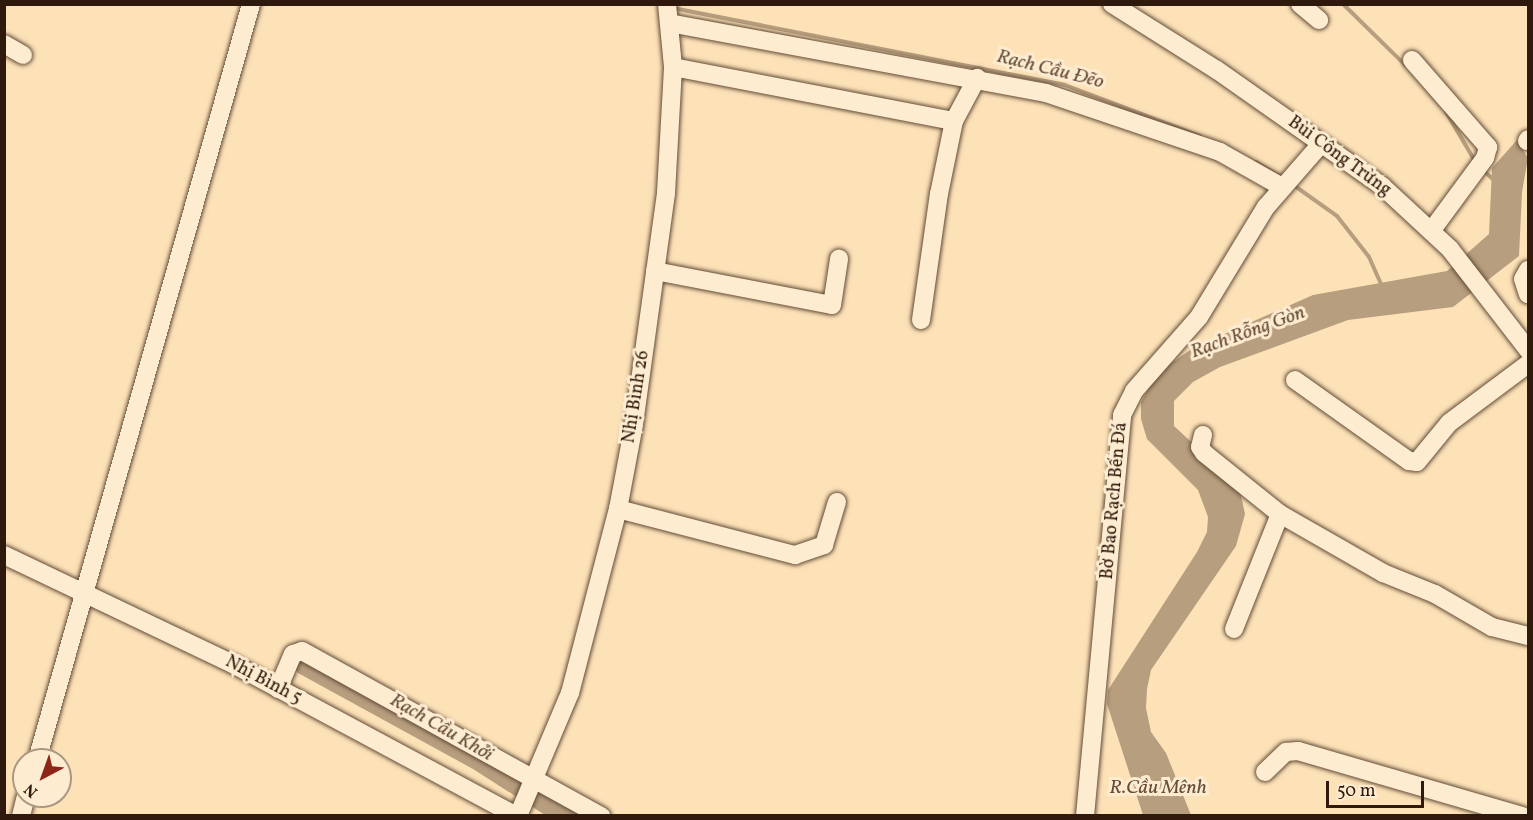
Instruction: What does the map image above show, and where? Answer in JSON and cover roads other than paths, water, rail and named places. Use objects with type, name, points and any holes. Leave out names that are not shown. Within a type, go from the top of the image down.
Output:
[{"type":"street","points":[[40,748],[251,4]]},
{"type":"street","name":"Bùi Công Trừng","points":[[1112,4],[1217,70],[1320,145],[1382,186],[1450,249],[1499,308],[1528,350]]},
{"type":"street","points":[[1300,4],[1319,20]]},
{"type":"street","points":[[668,14],[1046,93],[1132,120],[1220,152],[1284,184]]},
{"type":"street","name":"Nhị Bình 26","points":[[519,813],[535,780],[570,693],[618,509],[666,193],[673,67],[668,14]]},
{"type":"street","points":[[4,44],[23,55]]},
{"type":"street","points":[[1412,60],[1486,141],[1485,158],[1432,230]]},
{"type":"street","points":[[673,67],[954,122]]},
{"type":"street","points":[[921,320],[954,122],[977,78]]},
{"type":"street","name":"Bờ Bao Rạch Bến Đá","points":[[1085,816],[1122,415],[1134,391],[1198,317],[1284,184],[1320,145]]},
{"type":"street","points":[[655,271],[832,305],[839,259]]},
{"type":"street","points":[[1528,270],[1523,279],[1528,294]]},
{"type":"street","points":[[1295,380],[1409,461],[1417,462],[1449,423],[1528,364]]},
{"type":"street","points":[[1203,435],[1200,447],[1204,453],[1280,514],[1383,573],[1435,594],[1492,627],[1528,636]]},
{"type":"street","points":[[618,509],[795,555],[824,545],[837,502]]},
{"type":"street","points":[[1234,629],[1280,514]]},
{"type":"street","name":"Nhị Bình 5","points":[[4,555],[278,688],[519,813]]},
{"type":"street","points":[[278,688],[293,654],[302,651],[601,816]]},
{"type":"street","points":[[1265,772],[1286,752],[1298,751],[1370,768],[1522,816]]},
{"type":"water","name":"R.Cầu Mênh","points":[[1517,140],[1528,158],[1522,192],[1519,256],[1453,307],[1348,320],[1220,367],[1193,382],[1174,401],[1174,426],[1239,486],[1245,514],[1236,546],[1151,670],[1147,689],[1146,708],[1151,732],[1166,753],[1191,815],[1143,815],[1107,704],[1108,690],[1197,552],[1207,532],[1208,517],[1198,490],[1147,439],[1141,419],[1141,402],[1157,373],[1193,348],[1313,295],[1447,271],[1489,234],[1492,168]]},
{"type":"water","points":[[301,654],[590,815],[545,815],[473,769],[298,673],[293,665]]},
{"type":"waterway","points":[[1343,4],[1406,66]]},
{"type":"waterway","name":"Rạch Cầu Đẽo","points":[[673,8],[1065,85],[1200,136]]},
{"type":"waterway","points":[[1446,112],[1476,163]]},
{"type":"waterway","name":"Rạch Cầu Đẽo","points":[[1256,162],[1278,175]]},
{"type":"waterway","points":[[1483,170],[1495,181]]},
{"type":"waterway","name":"Rạch Cầu Đẽo","points":[[1292,184],[1337,216],[1369,257],[1382,286]]},
{"type":"water label","name":"Rạch Rỗng Gòn","points":[[1248,333]]},
{"type":"water label","name":"Rạch Cầu Khởi","points":[[441,728]]}]
